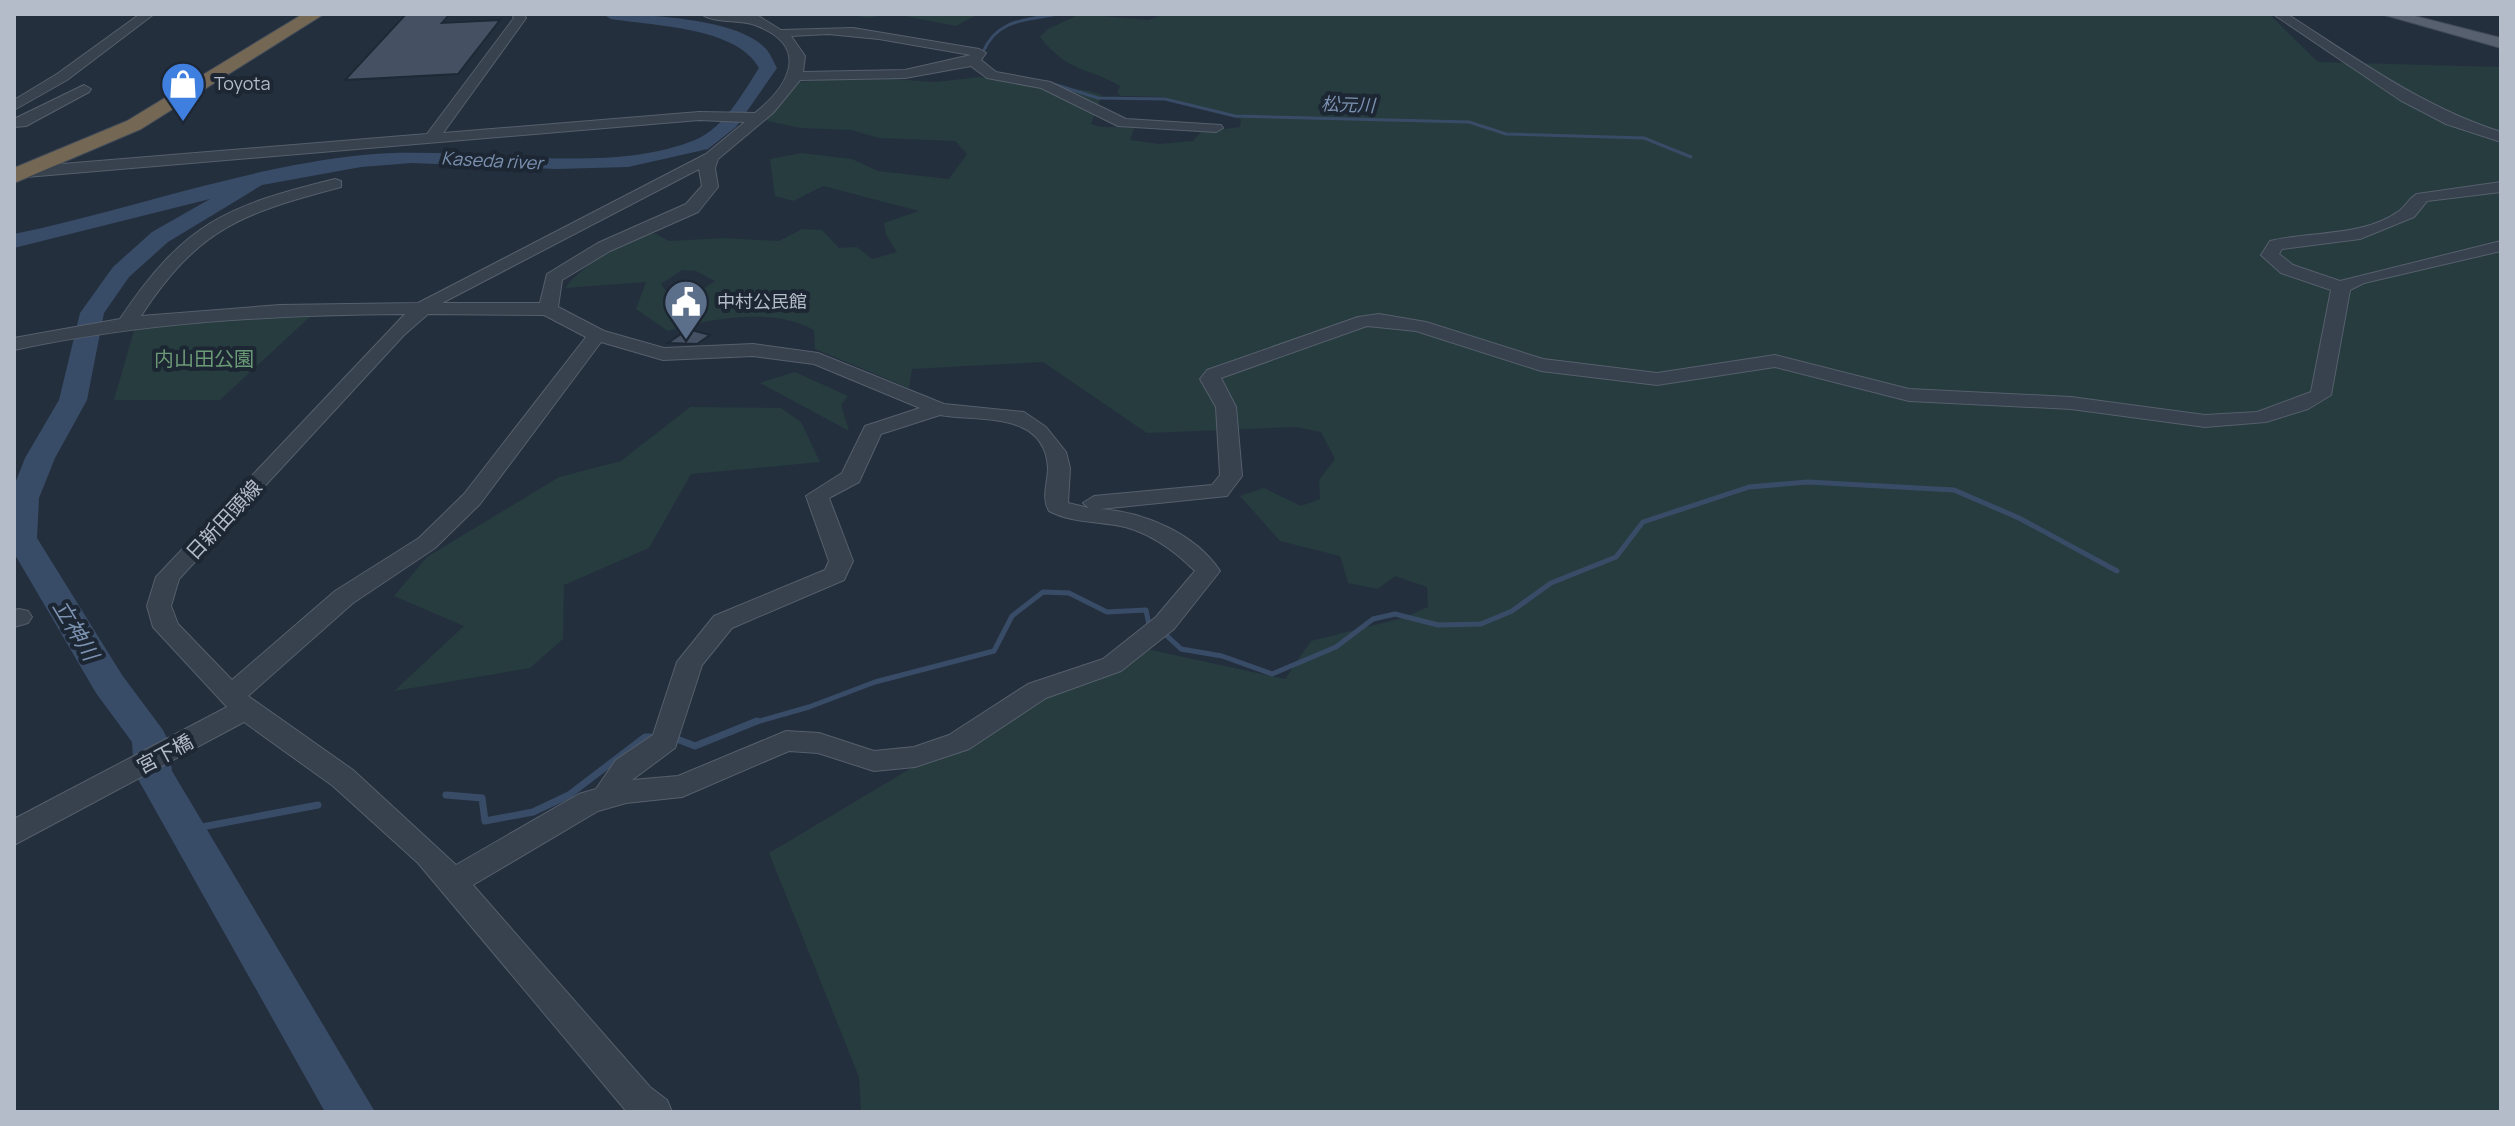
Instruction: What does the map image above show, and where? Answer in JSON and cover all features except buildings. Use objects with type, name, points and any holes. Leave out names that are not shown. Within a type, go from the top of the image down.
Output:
[{"type":"highway","points":[[17,174],[134,125],[315,14]]},
{"type":"main road","points":[[2389,14],[2501,43]]},
{"type":"street","points":[[14,106],[50,86],[148,14]]},
{"type":"street","points":[[432,138],[520,18],[518,14]]},
{"type":"street","points":[[707,14],[750,18],[780,34],[790,41],[798,56],[796,76],[905,74],[974,61],[979,53],[856,32],[804,30],[780,34]]},
{"type":"street","points":[[2279,14],[2405,97],[2451,121],[2501,137]]},
{"type":"street","points":[[974,61],[992,75],[1045,85],[1123,123],[1216,128]]},
{"type":"street","name":"日新田頭線","points":[[654,1112],[638,1099],[559,1009],[429,855],[343,778],[239,701],[166,627],[159,606],[165,583],[421,310],[711,157],[756,118],[796,76]]},
{"type":"street","points":[[14,123],[21,123],[84,89]]},
{"type":"street","points":[[17,174],[701,116],[756,118]]},
{"type":"street","points":[[548,309],[553,278],[604,247],[692,208],[710,187],[707,168],[711,157]]},
{"type":"street","points":[[120,322],[161,268],[195,237],[248,208],[335,184]]},
{"type":"street","points":[[2501,187],[2436,194],[2413,203],[2408,213],[2389,223],[2354,235],[2296,241],[2271,250],[2270,255],[2287,269],[2341,287],[2358,279],[2501,246]]},
{"type":"street","points":[[1059,486],[1075,498],[1091,504],[1219,491],[1231,476],[1226,407],[1210,379],[1214,374],[1365,321],[1379,320],[1419,326],[1541,365],[1675,378],[1775,361],[1909,395],[1959,400],[2044,401],[2175,419],[2234,422],[2288,409],[2321,395],[2341,287]]},
{"type":"street","points":[[14,344],[120,322],[209,312],[548,309],[597,335],[663,354],[753,350],[794,354],[840,367],[954,413],[1016,413],[1029,420],[1055,447],[1059,486],[1057,506],[1066,511],[1122,518],[1156,530],[1208,571],[1165,623],[1112,665],[1049,686],[959,742],[915,757],[874,761],[819,743],[786,741],[682,786],[607,795],[453,882]]},
{"type":"street","name":"宮下橋","points":[[14,833],[219,725],[239,701],[344,597],[413,556],[472,499],[597,335]]},
{"type":"street","points":[[607,795],[626,767],[665,741],[690,662],[723,622],[835,575],[841,561],[817,496],[851,477],[872,430],[939,409]]},
{"type":"green space","points":[[849,14],[894,14],[866,18]]},
{"type":"green space","points":[[894,14],[978,14],[956,26]]},
{"type":"green space","points":[[1080,14],[1148,20],[1166,14],[2269,14],[2318,62],[2501,67],[2501,1112],[861,1112],[859,1077],[769,853],[965,736],[1138,647],[1285,679],[1311,641],[1403,618],[1428,607],[1427,587],[1395,576],[1378,589],[1348,583],[1340,556],[1280,541],[1240,496],[1264,488],[1301,506],[1320,499],[1319,480],[1335,459],[1321,432],[1296,427],[1147,433],[1043,362],[912,369],[909,388],[815,349],[814,330],[797,323],[742,317],[668,331],[636,309],[646,282],[565,288],[583,269],[616,248],[652,232],[669,241],[724,238],[779,241],[802,229],[822,230],[839,248],[857,247],[872,259],[897,252],[886,235],[884,223],[919,211],[823,186],[793,201],[775,196],[770,159],[801,153],[852,159],[878,171],[949,179],[967,154],[955,141],[879,138],[851,130],[800,128],[768,121],[765,117],[797,82],[865,77],[935,82],[980,77],[1089,91],[1102,95],[1091,124],[1134,128],[1130,140],[1159,144],[1193,141],[1201,132],[1240,127],[1241,119],[1163,97],[1121,96],[1117,93],[1120,86],[1078,68],[1051,49],[1040,37],[1048,29]],"holes":[[[682,270],[696,271],[715,281],[692,296],[670,297],[661,284]]]},
{"type":"green space","name":"内山田公園","points":[[311,316],[220,400],[114,400],[135,327],[248,317]]},
{"type":"green space","points":[[795,372],[848,396],[841,405],[849,431],[760,383]]},
{"type":"green space","points":[[690,407],[781,408],[801,422],[820,462],[691,474],[649,548],[564,585],[563,639],[530,668],[394,691],[464,626],[394,596],[427,557],[559,477],[621,461]]},
{"type":"waterway","name":"Kaseda river","points":[[14,241],[261,179],[361,161],[449,157],[592,163],[664,155],[701,145],[720,133],[739,112],[768,68],[758,50],[733,35],[611,14]]},
{"type":"waterway","points":[[983,52],[989,41],[1004,27],[1058,14]]},
{"type":"waterway","name":"松元川","points":[[1047,82],[1098,98],[1165,99],[1235,116],[1469,122],[1506,134],[1644,138],[1691,157]]},
{"type":"waterway","name":"立神川","points":[[254,182],[160,237],[121,272],[92,313],[73,400],[40,458],[24,498],[21,538],[109,684],[150,740],[153,772],[351,1112]]},
{"type":"waterway","points":[[1164,633],[1181,649],[1222,656],[1272,674],[1336,647],[1373,619],[1395,614],[1438,625],[1481,624],[1512,611],[1551,583],[1616,557],[1643,522],[1749,487],[1808,482],[1954,490],[2019,518],[2117,571]]},
{"type":"waterway","points":[[753,723],[809,707],[875,682],[994,651],[1012,616],[1043,592],[1069,593],[1107,612],[1146,610],[1149,625]]},
{"type":"waterway","points":[[674,738],[695,746],[757,721]]},
{"type":"waterway","points":[[446,795],[482,798],[485,821],[533,812],[569,795],[645,737],[650,737]]},
{"type":"waterway","points":[[186,830],[318,805]]},
{"type":"place","name":"Toyota","points":[[183,123]]},
{"type":"place","name":"中村公民館","points":[[686,341]]}]
